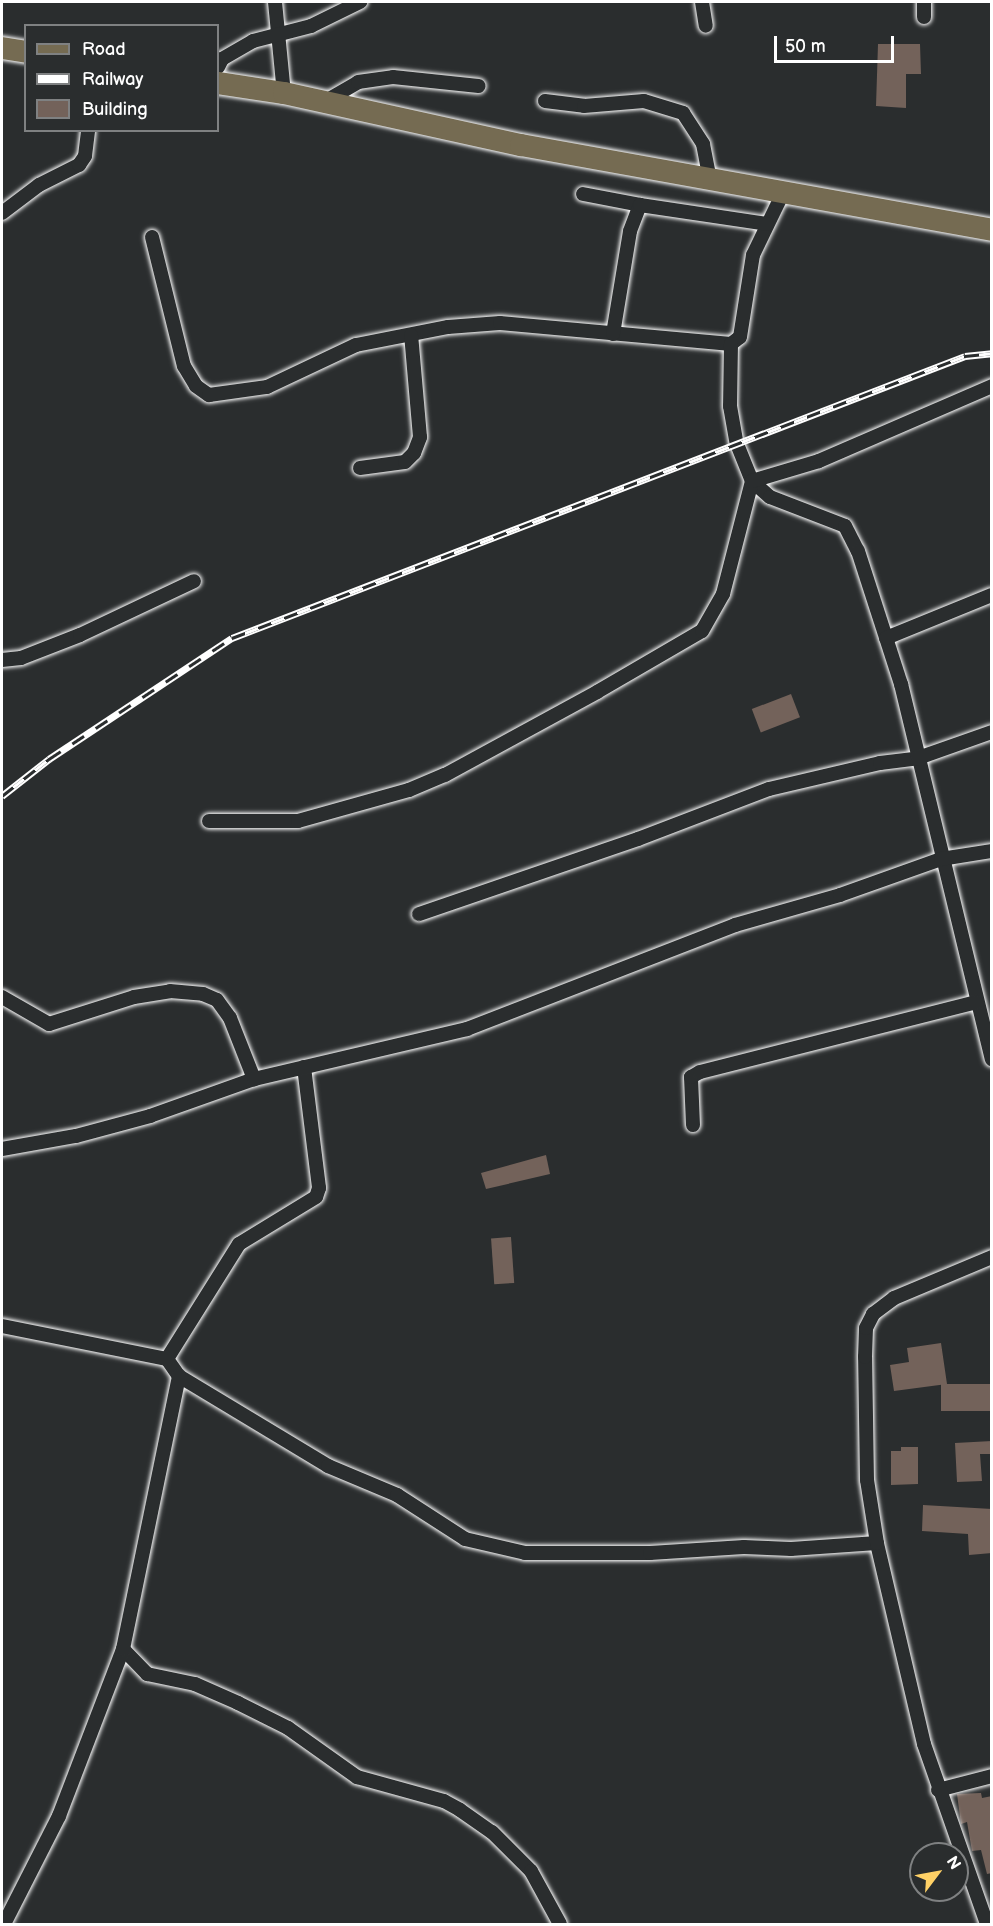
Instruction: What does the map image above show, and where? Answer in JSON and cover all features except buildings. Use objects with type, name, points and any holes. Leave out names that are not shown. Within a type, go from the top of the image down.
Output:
[{"type":"main road","points":[[2,48],[24,52]]},
{"type":"main road","points":[[219,83],[284,93],[420,124],[624,164],[992,230]]},
{"type":"street","points":[[275,2],[276,37],[284,93]]},
{"type":"street","points":[[219,65],[222,59],[253,41],[276,37],[310,26],[360,2]]},
{"type":"street","points":[[702,2],[706,26]]},
{"type":"street","points":[[924,2],[924,17]]},
{"type":"street","points":[[324,102],[358,82],[393,77],[479,86]]},
{"type":"street","points":[[545,101],[584,106],[644,101],[683,113],[703,144],[710,179]]},
{"type":"street","points":[[2,213],[39,185],[79,165],[85,156],[88,132]]},
{"type":"street","points":[[152,237],[184,366],[195,386],[209,395],[267,387],[356,345],[500,323],[731,344],[740,337],[746,281],[767,224],[784,191]]},
{"type":"street","points":[[583,194],[767,224]]},
{"type":"street","points":[[613,334],[630,231],[640,205]]},
{"type":"street","points":[[360,468],[405,462],[414,453],[420,437],[411,335]]},
{"type":"street","points":[[731,344],[730,406],[737,444],[752,481],[770,497],[845,526],[858,551],[886,638],[918,758],[940,859],[992,1059]]},
{"type":"street","points":[[752,481],[819,461],[992,386]]},
{"type":"street","points":[[209,821],[298,821],[409,790],[445,775],[702,631],[723,594],[752,481]]},
{"type":"street","points":[[2,660],[21,658],[80,636],[194,581]]},
{"type":"street","points":[[886,638],[992,595]]},
{"type":"street","points":[[419,914],[638,839],[769,789],[880,763],[918,758],[992,732]]},
{"type":"street","points":[[2,1149],[76,1136],[150,1116],[254,1079],[467,1029],[735,925],[840,896],[940,859],[992,851]]},
{"type":"street","points":[[2,997],[49,1024],[134,997],[170,991],[203,994],[217,1000],[230,1018],[254,1079]]},
{"type":"street","points":[[693,1125],[691,1077],[700,1072],[976,1002]]},
{"type":"street","points":[[167,1359],[239,1244],[316,1197],[320,1188],[304,1067]]},
{"type":"street","points":[[987,1924],[958,1833],[938,1790],[877,1543],[867,1480],[866,1328],[873,1314],[894,1298],[992,1257]]},
{"type":"street","points":[[2,1326],[167,1359],[179,1376],[319,1460],[397,1495],[437,1523],[475,1541],[525,1553],[650,1553],[732,1547],[791,1549],[877,1543]]},
{"type":"street","points":[[4,1924],[59,1816],[123,1649],[179,1376]]},
{"type":"street","points":[[123,1649],[147,1674],[195,1684],[238,1702],[288,1728],[357,1777],[444,1801],[460,1810],[492,1832],[531,1871],[560,1924]]},
{"type":"street","points":[[938,1790],[992,1776]]},
{"type":"railway","points":[[2,796],[49,759],[232,638],[965,356],[992,353]]}]
